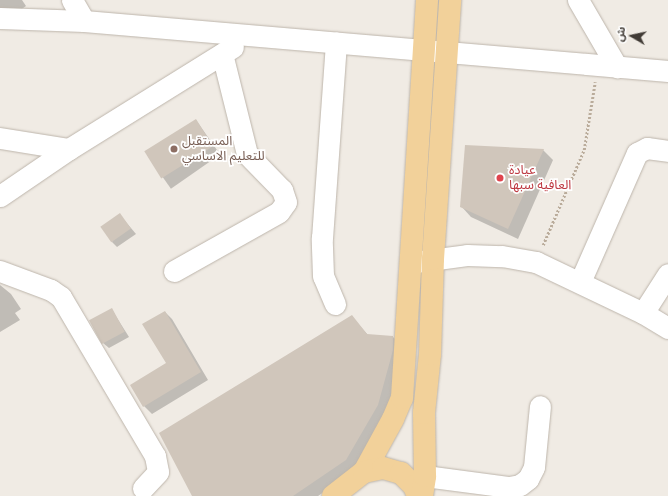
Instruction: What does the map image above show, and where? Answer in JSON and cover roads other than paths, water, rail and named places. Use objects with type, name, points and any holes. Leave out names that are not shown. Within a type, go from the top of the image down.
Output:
[{"type":"main road","points":[[342,493],[364,472],[386,433],[402,398],[427,0]]},
{"type":"main road","points":[[424,486],[424,413],[430,354],[433,259],[450,0]]},
{"type":"main road","points":[[364,472],[383,468],[401,473],[414,486],[418,496]]},
{"type":"street","points":[[72,0],[84,21]]},
{"type":"street","points":[[578,0],[607,65]]},
{"type":"street","points":[[0,18],[84,21],[668,70]]},
{"type":"street","points":[[0,196],[68,149],[251,36]]},
{"type":"street","points":[[335,304],[323,276],[322,238],[336,42]]},
{"type":"street","points":[[174,271],[279,212],[286,202],[282,190],[247,154],[222,54]]},
{"type":"street","points":[[0,138],[68,149]]},
{"type":"street","points":[[580,282],[637,153],[647,148],[668,151]]},
{"type":"street","points":[[411,263],[467,255],[502,256],[536,262],[643,313],[668,328]]},
{"type":"street","points":[[0,271],[51,290],[61,297],[155,456],[158,472],[143,488]]},
{"type":"street","points":[[643,313],[668,274]]},
{"type":"street","points":[[424,486],[509,487],[520,485],[528,479],[534,468],[540,406]]},
{"type":"place","name":"المستقبل للتعليم الاساسي","points":[[174,149]]},
{"type":"place","name":"عيادة العافية سبها","points":[[500,178]]}]
